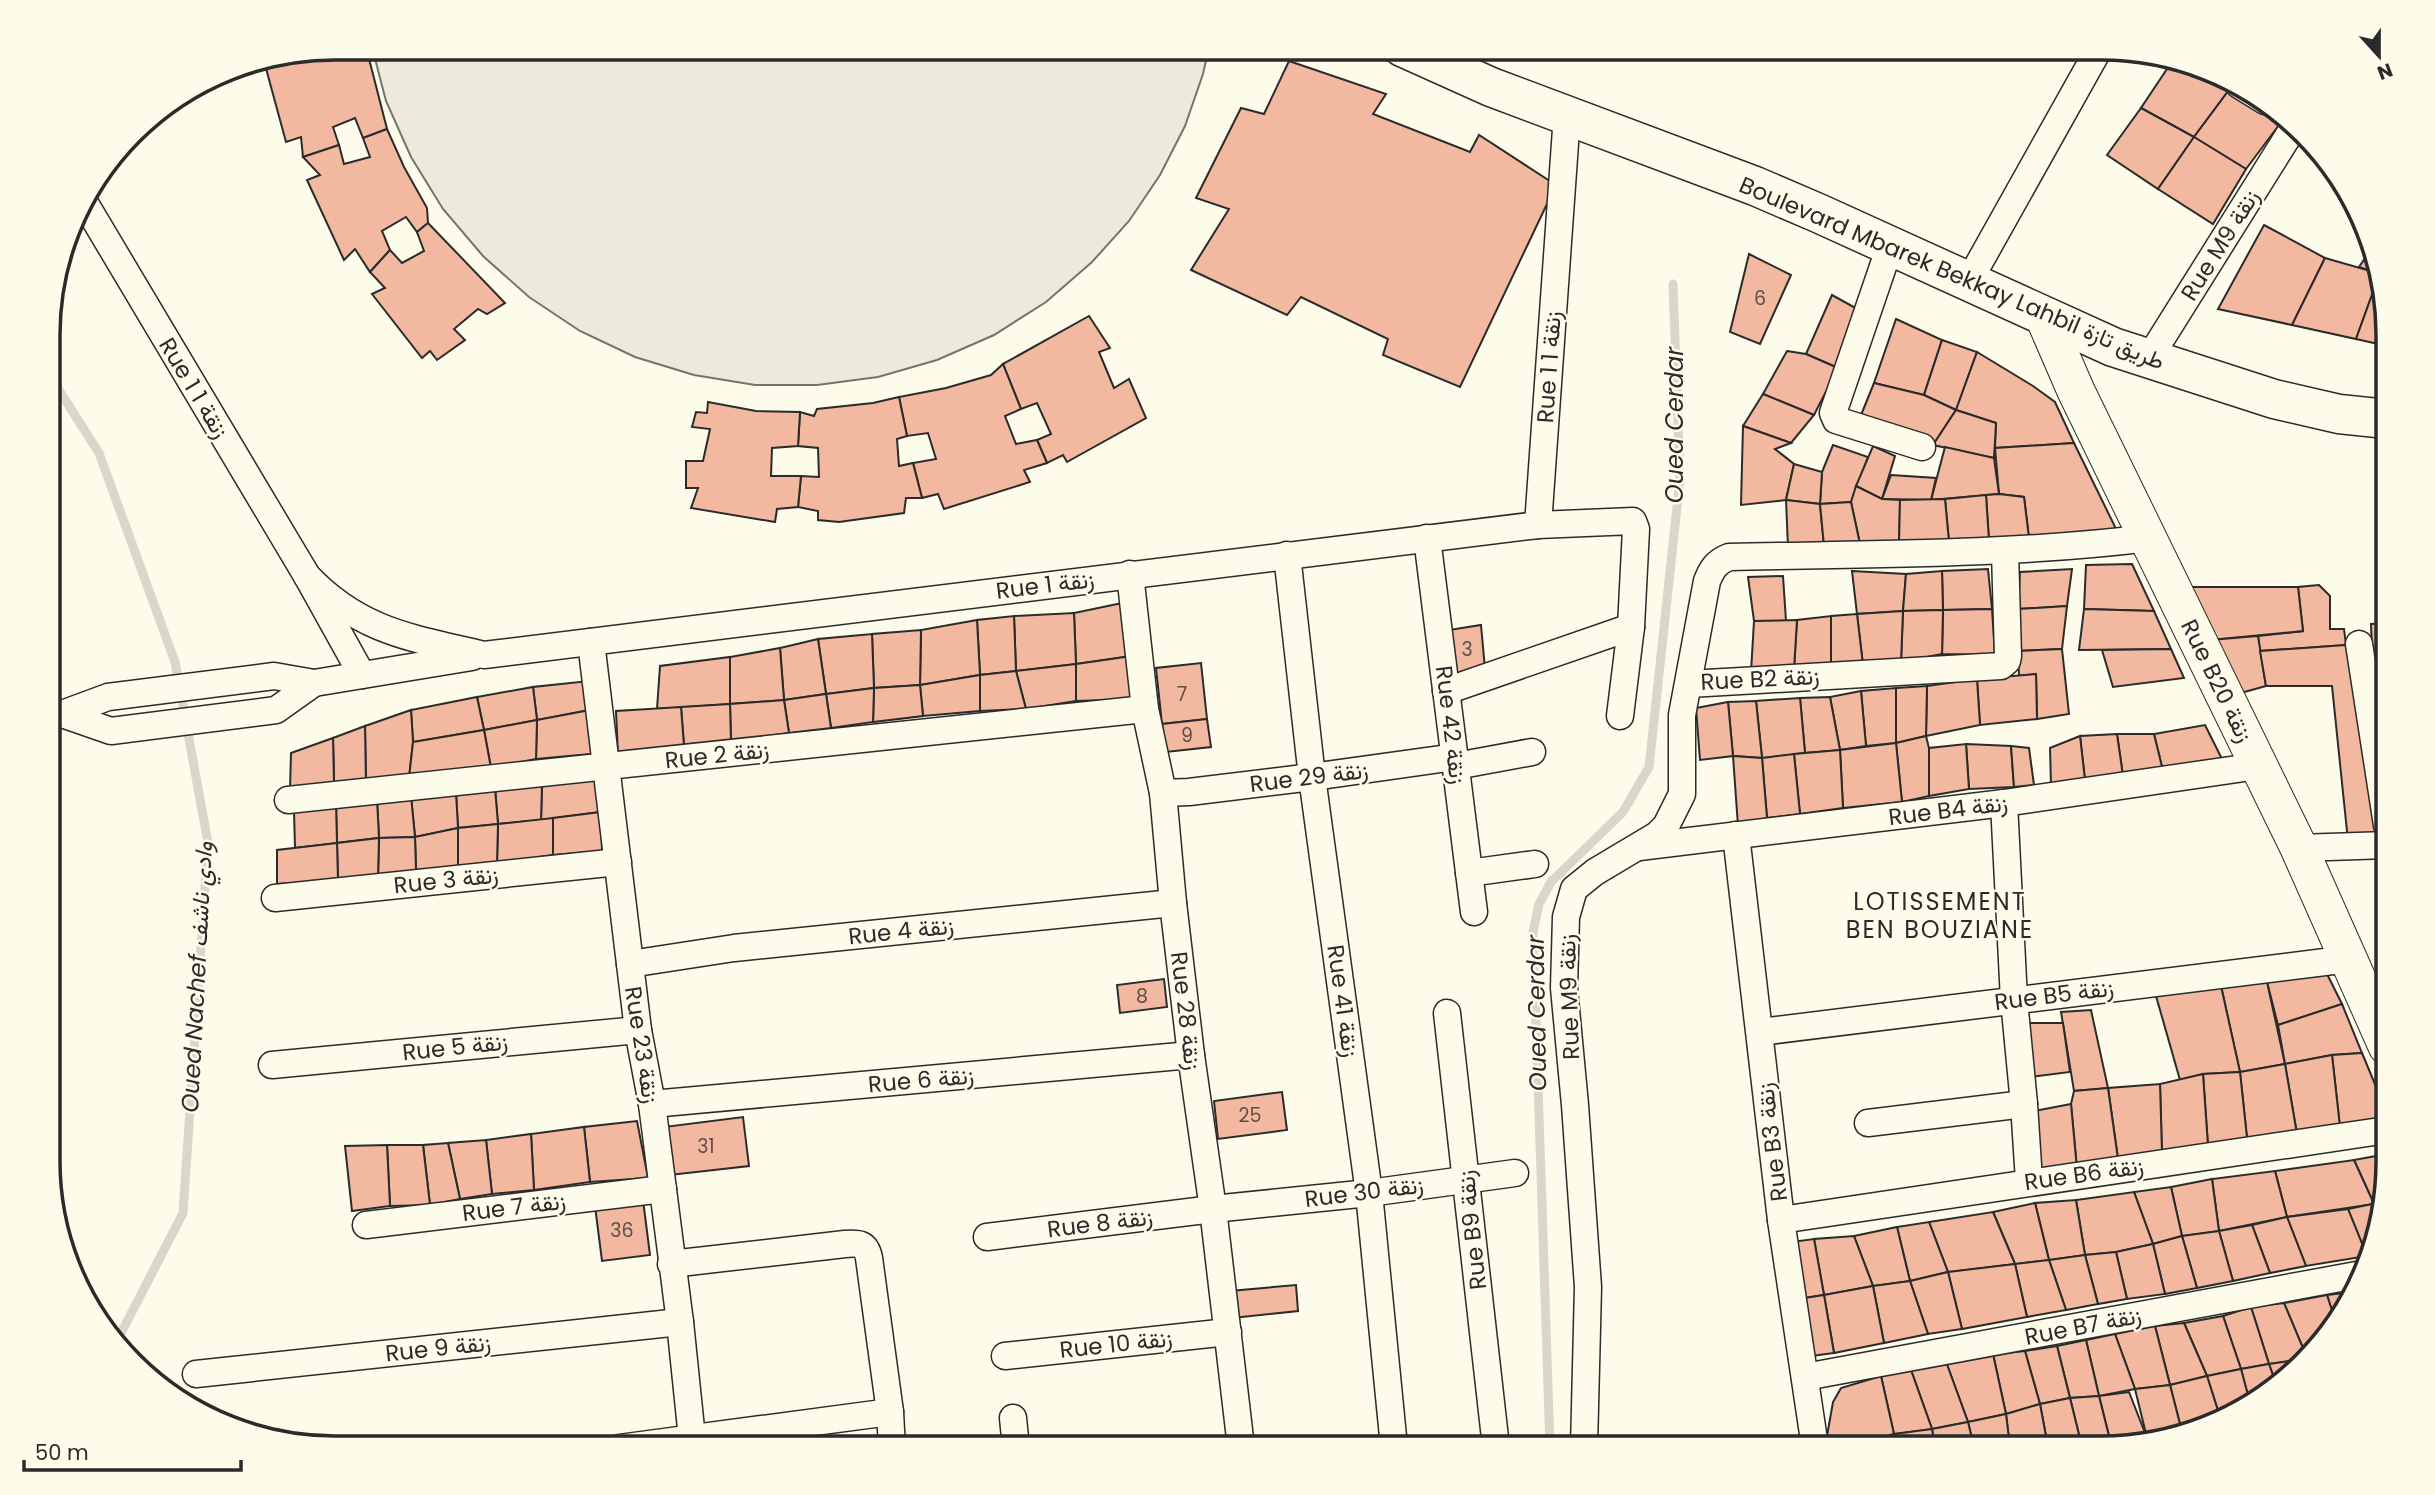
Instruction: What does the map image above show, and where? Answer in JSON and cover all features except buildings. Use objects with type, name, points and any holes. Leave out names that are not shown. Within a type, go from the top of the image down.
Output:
[{"type":"main road","name":"Boulevard Mbarek Bekkay Lahbil طريق تازة","points":[[1431,60],[1491,87],[1755,186],[2044,317],[2148,360],[2274,399],[2339,414],[2375,418]]},
{"type":"street","points":[[1969,281],[2093,60]]},
{"type":"street","name":"Rue 1 زنقة 1","points":[[1538,524],[1567,114]]},
{"type":"street","name":"Rue M9 زنقة","points":[[2148,360],[2289,135]]},
{"type":"street","name":"Rue 1 زنقة 1","points":[[89,210],[307,576],[362,676]]},
{"type":"street","points":[[1890,246],[1833,413],[1836,420],[1922,447]]},
{"type":"street","name":"Rue B20 زنقة","points":[[2044,317],[2076,391],[2299,848],[2375,1019]]},
{"type":"street","points":[[1538,524],[1633,521],[1636,529],[1631,627],[1620,716]]},
{"type":"street","name":"Rue زنقة 1","points":[[552,647],[1538,524]]},
{"type":"street","name":"Rue 42 زنقة","points":[[1427,538],[1474,912]]},
{"type":"street","name":"Rue B2 زنقة","points":[[2005,552],[2008,656],[2001,666],[1689,684],[1707,581],[1718,561],[1729,557],[2005,552],[2081,547],[2149,538]]},
{"type":"street","name":"Rue 41 زنقة","points":[[1287,555],[1312,778],[1369,1193],[1393,1436]]},
{"type":"street","name":"Rue 28 زنقة","points":[[1130,574],[1145,709],[1163,793],[1191,1055],[1213,1209],[1240,1436]]},
{"type":"street","name":"Rue 1 زنقة 1","points":[[307,576],[338,606],[364,622],[390,632],[484,655],[552,647]]},
{"type":"street","points":[[1446,691],[1631,627]]},
{"type":"street","name":"Rue 23 زنقة","points":[[591,642],[638,1030],[652,1104],[680,1322],[691,1436]]},
{"type":"street","points":[[2359,644],[2375,747]]},
{"type":"street","points":[[60,714],[108,697],[274,676],[314,683],[484,655]]},
{"type":"street","points":[[60,716],[111,731],[276,710],[314,683]]},
{"type":"street","name":"Rue M9 زنقة","points":[[1584,1436],[1588,1287],[1575,1105],[1563,988],[1564,932],[1574,889],[1595,872],[1648,842],[1666,826],[1682,794],[1682,715],[1689,684]]},
{"type":"street","name":"Rue 2 زنقة","points":[[288,800],[1145,709]]},
{"type":"street","name":"Rue 29 زنقة","points":[[1163,793],[1532,752]]},
{"type":"street","name":"Rue B4 زنقة","points":[[1637,848],[2004,803],[2258,766]]},
{"type":"street","points":[[2004,803],[2014,1000],[2029,1181]]},
{"type":"street","name":"Rue B3 زنقة","points":[[1736,835],[1781,1220],[1805,1377],[1808,1436]]},
{"type":"street","points":[[2299,848],[2375,845]]},
{"type":"street","name":"Rue 3 زنقة","points":[[275,898],[618,862]]},
{"type":"street","points":[[1469,873],[1535,864]]},
{"type":"street","name":"Rue 4 زنقة","points":[[630,964],[734,948],[1173,903]]},
{"type":"street","name":"Rue B5 زنقة","points":[[1760,1032],[2348,959]]},
{"type":"street","name":"Rue B9 زنقة","points":[[1447,1013],[1495,1436]]},
{"type":"street","name":"Rue 5 زنقة","points":[[272,1065],[638,1030]]},
{"type":"street","name":"Rue 6 زنقة","points":[[652,1104],[1191,1055]]},
{"type":"street","points":[[1868,1122],[2024,1104]]},
{"type":"street","name":"Rue B6 زنقة","points":[[1781,1220],[2029,1181],[2375,1132]]},
{"type":"street","name":"Rue 30 زنقة","points":[[1213,1209],[1369,1193],[1515,1173]]},
{"type":"street","name":"Rue 7 زنقة","points":[[366,1224],[663,1189]]},
{"type":"street","name":"Rue 8 زنقة","points":[[987,1237],[1213,1209]]},
{"type":"street","points":[[671,1264],[859,1244],[866,1248],[891,1436]]},
{"type":"street","name":"Rue B7 زنقة","points":[[1805,1377],[2350,1276]]},
{"type":"street","name":"Rue 9 زنقة","points":[[196,1374],[680,1322]]},
{"type":"street","name":"Rue 10 زنقة","points":[[1005,1356],[1228,1332]]},
{"type":"street","points":[[737,1436],[890,1412]]},
{"type":"street","points":[[1013,1418],[1015,1436]]},
{"type":"shaded area","points":[[375,60],[1206,60],[1185,126],[1160,175],[1129,221],[1092,262],[1046,302],[994,335],[937,360],[878,377],[817,385],[755,385],[694,375],[635,357],[580,331],[529,297],[483,256],[443,209],[411,157],[386,101]]},
{"type":"waterway","name":"Oued Cerdar","points":[[1550,1436],[1533,932],[1539,904],[1551,882],[1623,812],[1649,767],[1680,479],[1673,284]]},
{"type":"waterway","name":"Oued Nachef وادي ناشف","points":[[60,392],[99,453],[175,662],[208,843],[183,1213],[121,1334]]},
{"type":"district","name":"LOTISSEMENT BEN BOUZIANE","points":[[1940,916]]}]
